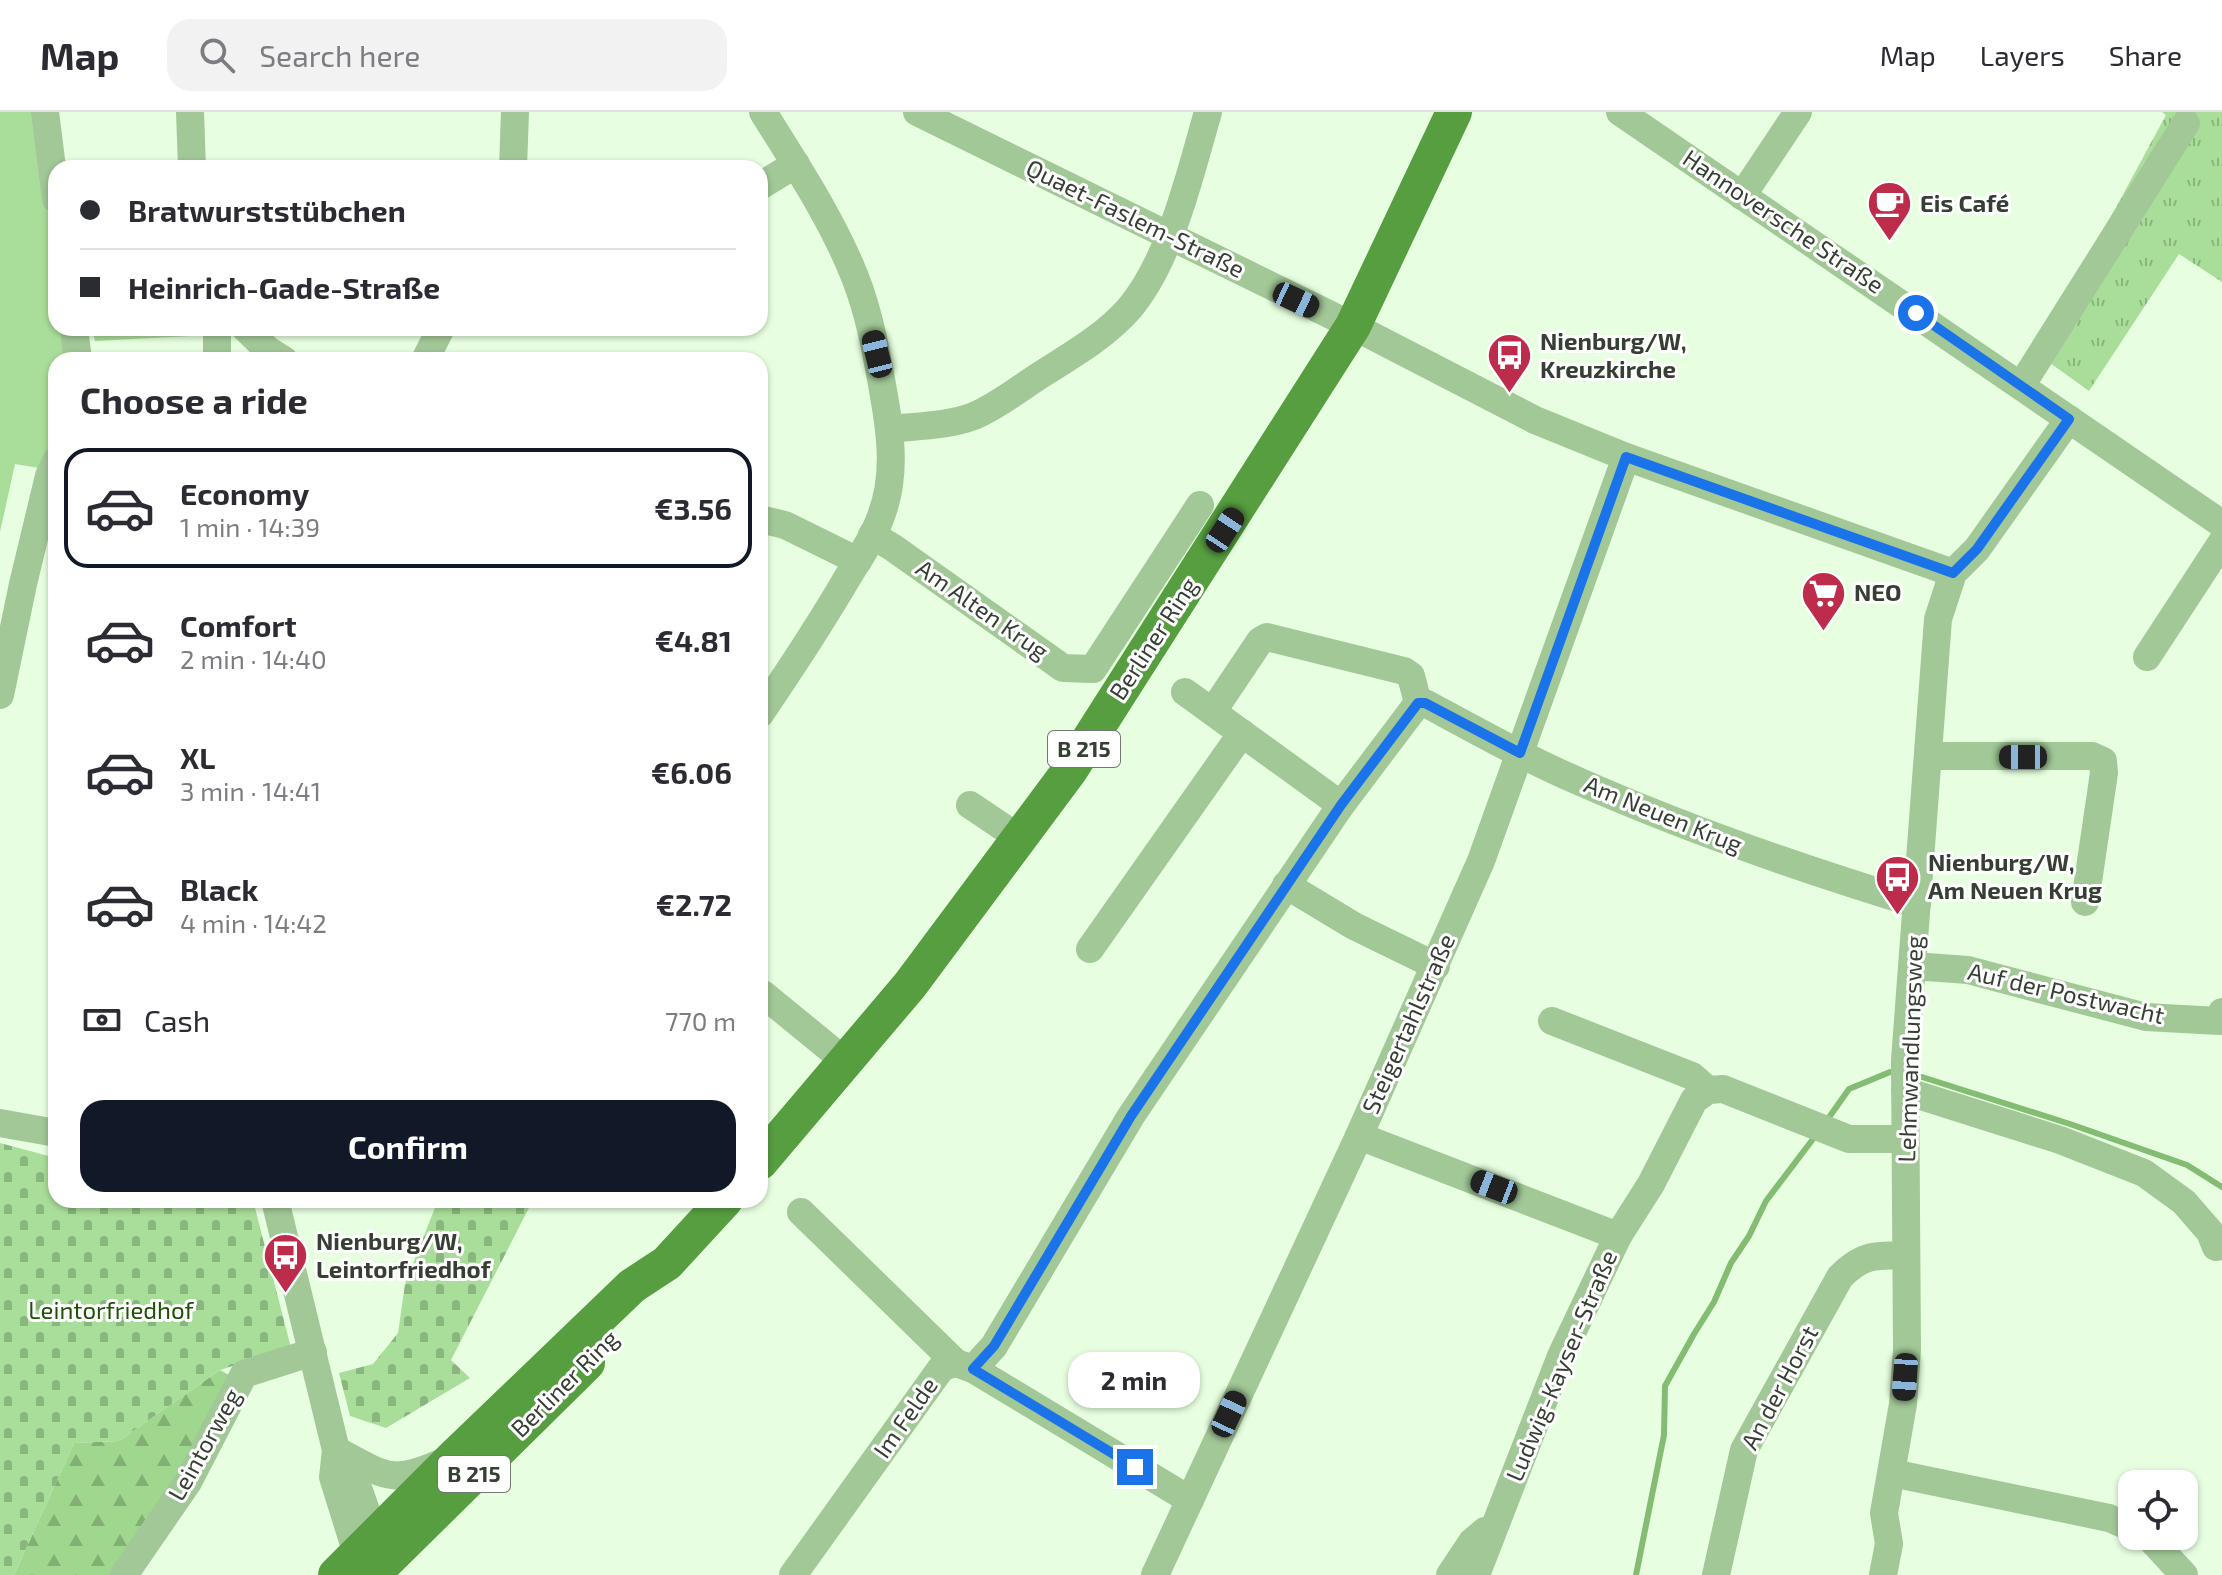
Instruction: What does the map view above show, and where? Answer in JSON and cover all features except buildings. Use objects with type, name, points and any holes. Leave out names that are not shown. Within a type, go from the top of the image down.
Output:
[{"type":"main road","name":"Berliner Ring","points":[[768,1153],[910,985],[1070,770],[1353,326],[1454,112]]},
{"type":"main road","name":"Berliner Ring","points":[[368,1565],[454,1457],[632,1286],[667,1263],[718,1208]]},
{"type":"main road","name":"Berliner Ring","points":[[368,1565],[654,1296],[667,1263]]},
{"type":"street","points":[[45,112],[51,160]]},
{"type":"street","points":[[190,112],[192,160]]},
{"type":"street","points":[[513,160],[515,112]]},
{"type":"street","points":[[763,112],[796,164],[857,280],[877,354],[890,429],[891,462],[887,497],[872,535],[806,647],[768,702]]},
{"type":"street","name":"Quaet-Faslem-Straße","points":[[917,112],[1353,326],[1535,420],[1626,457],[1953,573]]},
{"type":"street","points":[[890,429],[949,422],[975,415],[1075,353],[1115,323],[1139,295],[1169,235],[1208,112]]},
{"type":"street","name":"Hannoversche Straße","points":[[1620,112],[1638,120],[1742,196],[2222,524]]},
{"type":"street","points":[[1742,196],[1798,112]]},
{"type":"street","points":[[2021,386],[2186,123]]},
{"type":"street","points":[[768,181],[796,164]]},
{"type":"street","points":[[253,336],[271,352]]},
{"type":"street","name":"Lehmwandlungsweg","points":[[1883,1575],[1889,1544],[1884,1513],[1904,1391],[1907,1350],[1905,1091],[1938,619],[1953,573],[1977,549],[2069,419]]},
{"type":"street","name":"Steigertahlstraße","points":[[1155,1575],[1359,1136],[1481,861],[1626,457]]},
{"type":"street","points":[[0,695],[48,480]]},
{"type":"street","name":"Am Alten Krug","points":[[872,535],[1063,668],[1093,669],[1200,505]]},
{"type":"street","points":[[768,521],[785,525],[858,561]]},
{"type":"street","points":[[2147,657],[2222,542]]},
{"type":"street","points":[[1185,692],[1341,805],[1418,703],[1411,676],[1404,671],[1267,637],[1260,641],[1213,711]]},
{"type":"street","name":"Am Neuen Krug","points":[[1418,703],[1425,703],[1520,753],[1685,826],[1798,868],[1917,904]]},
{"type":"street","points":[[1090,949],[1242,733]]},
{"type":"street","points":[[1928,756],[2092,756],[2103,761],[2104,773],[2085,902]]},
{"type":"street","points":[[970,805],[1019,838]]},
{"type":"street","name":"Im Felde","points":[[793,1575],[942,1367],[964,1366],[994,1346],[1131,1116],[1341,805]]},
{"type":"street","points":[[1286,885],[1354,926],[1436,966]]},
{"type":"street","name":"Auf der Postwacht","points":[[1913,966],[1968,970],[2146,1017],[2221,1017]]},
{"type":"street","points":[[768,998],[846,1062]]},
{"type":"street","points":[[1552,1021],[1692,1076],[1708,1090],[1723,1089],[1849,1139],[1905,1139]]},
{"type":"street","name":"Ludwig-Kayser-Straße","points":[[1476,1575],[1561,1356],[1618,1236],[1651,1184],[1694,1100],[1708,1090]]},
{"type":"street","points":[[1905,1091],[2060,1140],[2144,1173],[2184,1202],[2210,1232],[2216,1247]]},
{"type":"street","points":[[0,1123],[48,1132]]},
{"type":"street","points":[[1359,1136],[1618,1236]]},
{"type":"street","points":[[277,1208],[336,1450],[353,1474],[368,1565]]},
{"type":"street","points":[[801,1212],[964,1366],[1190,1500]]},
{"type":"street","name":"An der Horst","points":[[1716,1575],[1744,1450],[1840,1277],[1853,1263],[1879,1254],[1906,1256]]},
{"type":"street","name":"Leintorweg","points":[[124,1575],[188,1482],[244,1374],[313,1352]]},
{"type":"street","points":[[336,1450],[384,1476],[400,1477],[417,1474],[454,1457]]},
{"type":"street","points":[[1892,1473],[2118,1522]]},
{"type":"street","name":"Ludwig-Kayser-Straße","points":[[1450,1575],[1472,1542],[1495,1523]]},
{"type":"street","points":[[2161,1550],[2184,1575]]},
{"type":"green space","points":[[0,112],[38,112],[48,185],[48,336],[69,336],[70,352],[48,352],[48,456],[39,468],[15,464],[0,532]]},
{"type":"green space","points":[[2162,112],[2222,112],[2222,282],[2179,254],[2089,391],[2050,363],[2028,356],[2114,211],[2166,115]]},
{"type":"green space","points":[[94,336],[191,336],[95,341]]},
{"type":"green space","name":"Leintorfriedhof","points":[[0,1143],[48,1156],[48,1208],[255,1208],[291,1348],[220,1370],[119,1441],[74,1443],[14,1575],[0,1575]]},
{"type":"green space","points":[[435,1208],[529,1208],[451,1360],[470,1378],[386,1428],[350,1416],[339,1373],[373,1364],[398,1333],[405,1284]]},
{"type":"green space","points":[[220,1370],[251,1388],[137,1575],[14,1575],[74,1443],[119,1441]]},
{"type":"waterway","points":[[1830,1116],[1849,1089],[1890,1072]]},
{"type":"waterway","points":[[1922,1077],[2187,1165],[2222,1187]]},
{"type":"waterway","points":[[1636,1575],[1664,1435],[1665,1386],[1714,1302],[1731,1263],[1749,1236],[1766,1201],[1813,1139]]},
{"type":"place","name":"Eis Café","points":[[1889,243]]},
{"type":"place","name":"Nienburg/W, Kreuzkirche","points":[[1509,395]]},
{"type":"place","name":"NEO","points":[[1823,632]]},
{"type":"place","name":"Nienburg/W, Am Neuen Krug","points":[[1897,916]]},
{"type":"place","name":"Nienburg/W, Leintorfriedhof","points":[[285,1295]]},
{"type":"route","points":[[1135,1467],[973,1369],[994,1346],[1131,1116],[1286,885],[1341,805],[1418,703],[1425,703],[1520,753],[1626,457],[1953,573],[1977,549],[2069,419],[1916,313]]}]
